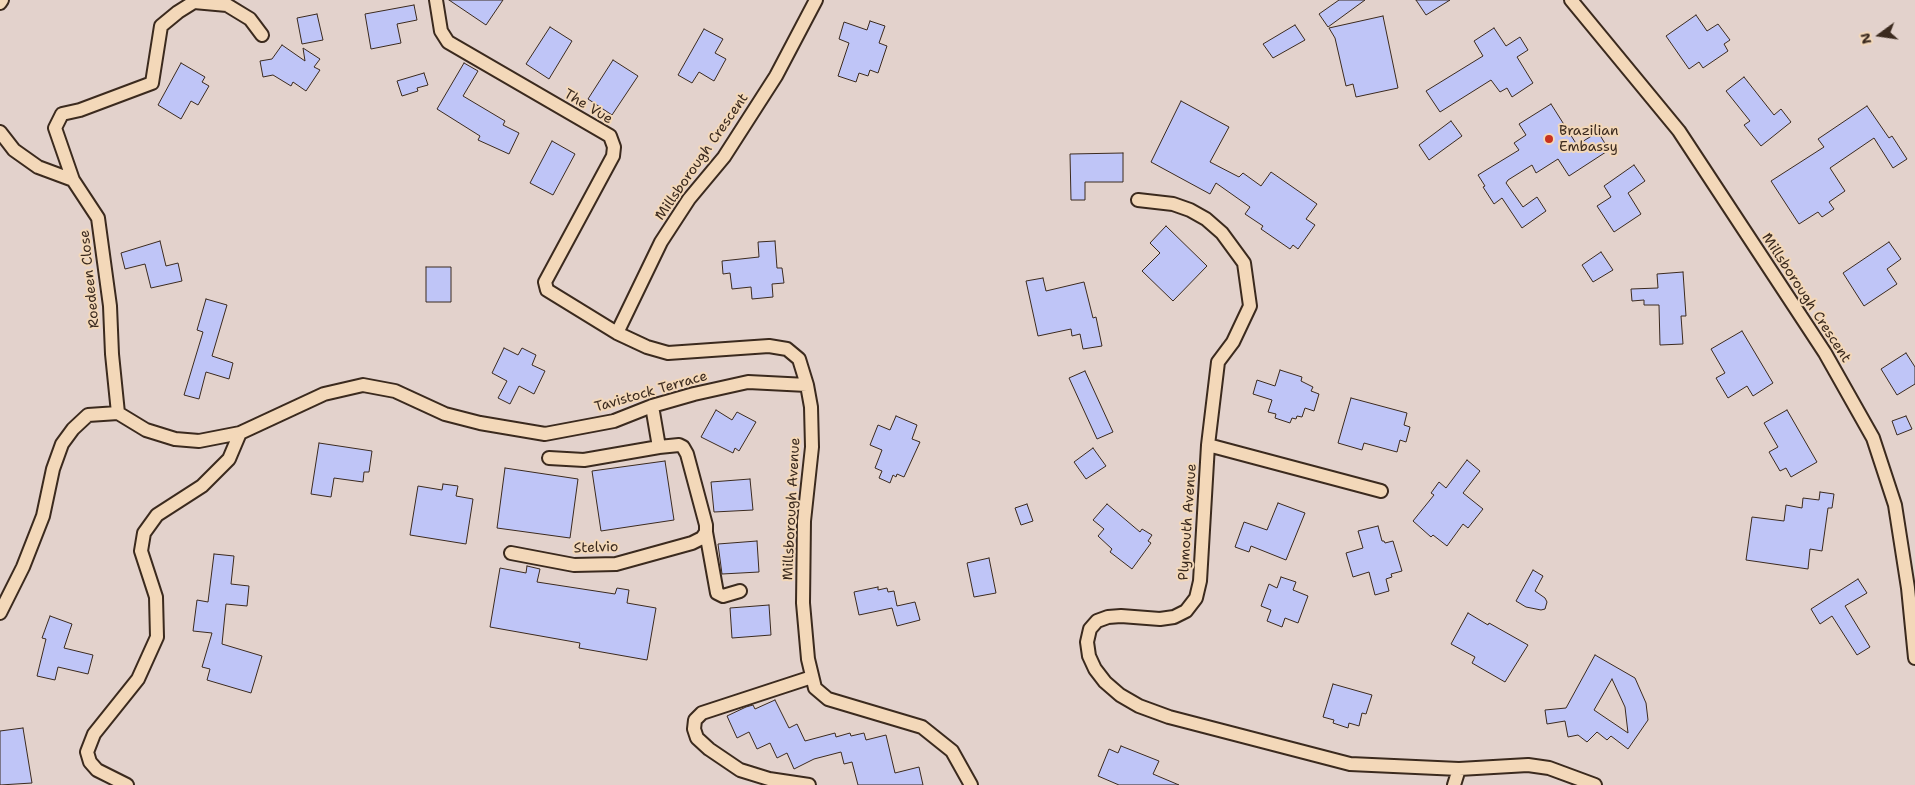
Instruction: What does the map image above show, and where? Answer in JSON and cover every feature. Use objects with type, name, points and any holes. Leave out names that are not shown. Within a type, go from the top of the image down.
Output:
[{"type":"street","name":"The Vue","points":[[436,0],[442,31],[448,42],[610,136],[614,147],[613,156],[545,282],[546,290],[551,294],[617,333]]},
{"type":"street","name":"Millsborough Crescent","points":[[617,333],[661,242],[684,206],[724,157],[776,76],[816,0]]},
{"type":"street","name":"Millsborough Crescent","points":[[1571,0],[1679,131],[1825,353],[1873,438],[1895,504],[1908,588],[1915,658]]},
{"type":"street","name":"Roedeen Close","points":[[118,413],[112,354],[110,306],[98,218],[73,180],[56,128],[62,114],[80,110],[152,83],[161,26],[194,2],[226,6],[250,19],[262,35]]},
{"type":"street","points":[[0,132],[14,150],[38,167],[73,180]]},
{"type":"street","name":"Plymouth Avenue","points":[[1138,200],[1173,204],[1206,219],[1222,233],[1244,263],[1250,306],[1233,342],[1218,362],[1208,445],[1200,581],[1196,598],[1186,611],[1174,617],[1160,619],[1121,616],[1108,617],[1097,621],[1090,629],[1087,642],[1089,656],[1095,669],[1105,682],[1120,695],[1139,706],[1169,717],[1350,764],[1458,768],[1528,765],[1549,768],[1595,785]]},
{"type":"street","name":"Millsborough Avenue","points":[[617,333],[647,348],[668,353],[769,346],[787,349],[799,359],[811,407],[812,447],[804,521],[803,602],[808,659],[815,688],[828,699],[922,727],[952,750],[971,785]]},
{"type":"street","name":"Tavistock Terrace","points":[[118,413],[146,430],[174,439],[199,441],[240,433],[324,394],[363,385],[395,391],[445,414],[480,423],[545,434],[614,421],[652,406],[748,382],[807,385]]},
{"type":"street","points":[[652,406],[660,446]]},
{"type":"street","points":[[0,613],[23,567],[43,516],[53,469],[62,444],[73,429],[88,415],[118,413]]},
{"type":"street","points":[[127,785],[97,770],[90,762],[87,752],[94,734],[138,679],[157,637],[156,597],[141,551],[144,533],[157,515],[202,486],[229,459],[240,433]]},
{"type":"street","points":[[549,458],[584,460],[660,446],[679,445],[683,447],[703,516],[717,593],[723,596],[740,592]]},
{"type":"street","points":[[1208,445],[1381,491]]},
{"type":"street","name":"Stelvio","points":[[510,553],[574,565],[616,564],[692,543],[702,538],[706,532]]},
{"type":"street","points":[[809,785],[769,779],[740,770],[709,749],[698,738],[694,729],[696,720],[702,713],[812,677]]},
{"type":"street","points":[[1454,785],[1458,768]]},
{"type":"building","points":[[449,0],[503,0],[486,25]]},
{"type":"building","points":[[1339,0],[1365,0],[1328,27],[1319,14]]},
{"type":"building","points":[[1416,0],[1450,0],[1426,15]]},
{"type":"building","points":[[414,5],[417,20],[397,24],[401,43],[371,49],[365,14]]},
{"type":"building","points":[[317,14],[323,40],[302,44],[297,18]]},
{"type":"building","points":[[1696,15],[1707,31],[1718,24],[1730,40],[1724,44],[1728,51],[1703,68],[1699,62],[1689,69],[1666,36]]},
{"type":"building","points":[[1383,16],[1398,88],[1356,97],[1353,84],[1346,86],[1335,38],[1329,28]]},
{"type":"building","points":[[870,21],[885,26],[879,43],[887,46],[878,73],[870,70],[868,76],[859,73],[856,82],[838,76],[849,43],[839,39],[844,22],[867,30]]},
{"type":"building","points":[[1295,25],[1305,40],[1273,58],[1263,44]]},
{"type":"building","points":[[550,27],[572,41],[549,79],[526,64]]},
{"type":"building","points":[[1494,28],[1506,46],[1520,37],[1528,50],[1517,57],[1533,83],[1512,97],[1507,88],[1500,92],[1491,80],[1440,112],[1426,91],[1483,56],[1474,41]]},
{"type":"building","points":[[704,29],[723,39],[715,53],[726,59],[714,81],[699,72],[692,83],[678,75]]},
{"type":"building","points":[[282,45],[305,61],[303,48],[320,59],[314,67],[320,70],[306,91],[293,82],[291,86],[273,75],[263,77],[260,61],[272,59]]},
{"type":"building","points":[[613,60],[638,76],[612,115],[588,99]]},
{"type":"building","points":[[181,63],[205,77],[202,82],[209,86],[198,105],[191,101],[181,119],[158,105]]},
{"type":"building","points":[[464,63],[478,71],[463,96],[505,121],[503,125],[519,133],[509,154],[478,140],[480,136],[437,109]]},
{"type":"building","points":[[424,73],[428,85],[417,88],[418,91],[402,96],[397,81]]},
{"type":"building","points":[[1744,77],[1774,115],[1781,109],[1791,122],[1761,146],[1744,125],[1750,121],[1726,91]]},
{"type":"building","points":[[1181,101],[1229,127],[1210,162],[1239,177],[1243,173],[1261,186],[1271,172],[1317,204],[1306,219],[1315,225],[1298,249],[1293,245],[1290,249],[1261,229],[1263,226],[1245,214],[1250,207],[1216,183],[1210,194],[1151,162]]},
{"type":"building","points":[[1551,104],[1577,145],[1598,132],[1609,150],[1569,176],[1558,159],[1536,173],[1532,165],[1508,180],[1506,183],[1523,207],[1537,197],[1546,211],[1522,228],[1502,198],[1494,204],[1478,175],[1519,150],[1514,143],[1526,135],[1519,124]]},
{"type":"building","points":[[1867,106],[1889,138],[1892,136],[1907,159],[1893,168],[1874,138],[1830,168],[1845,191],[1829,202],[1834,209],[1822,217],[1818,212],[1799,224],[1771,181],[1824,147],[1818,139]]},
{"type":"building","points":[[1451,121],[1462,136],[1429,160],[1419,145]]},
{"type":"building","points":[[552,141],[575,154],[553,195],[530,183]]},
{"type":"building","points":[[1123,153],[1123,182],[1085,182],[1085,200],[1071,200],[1070,154]]},
{"type":"building","points":[[1634,165],[1645,181],[1628,193],[1641,214],[1614,232],[1597,206],[1611,197],[1604,186]]},
{"type":"building","points":[[1166,226],[1207,266],[1173,301],[1142,271],[1160,253],[1150,243]]},
{"type":"building","points":[[160,241],[166,266],[178,263],[182,281],[151,288],[145,264],[125,269],[121,253]]},
{"type":"building","points":[[775,241],[777,268],[782,268],[784,283],[772,284],[773,297],[752,299],[751,287],[732,289],[730,273],[723,274],[722,261],[759,257],[758,242]]},
{"type":"building","points":[[1889,242],[1901,259],[1887,269],[1897,284],[1864,306],[1843,273]]},
{"type":"building","points":[[1601,252],[1613,270],[1593,282],[1582,265]]},
{"type":"building","points":[[426,267],[451,267],[451,302],[426,302]]},
{"type":"building","points":[[1683,272],[1686,316],[1681,316],[1683,344],[1660,345],[1659,305],[1644,305],[1644,300],[1632,301],[1631,289],[1658,288],[1657,274]]},
{"type":"building","points":[[1043,278],[1046,291],[1084,282],[1093,318],[1096,317],[1102,346],[1083,349],[1080,334],[1072,336],[1071,329],[1038,336],[1026,281]]},
{"type":"building","points":[[206,299],[227,305],[212,356],[233,363],[229,379],[206,372],[199,399],[184,395],[203,332],[197,330]]},
{"type":"building","points":[[1742,331],[1773,383],[1753,396],[1747,386],[1728,398],[1716,378],[1725,373],[1711,349]]},
{"type":"building","points":[[504,348],[518,355],[522,348],[536,355],[532,365],[545,371],[534,394],[519,386],[510,404],[498,398],[507,381],[492,373]]},
{"type":"building","points":[[1906,353],[1915,367],[1915,384],[1897,395],[1881,369]]},
{"type":"building","points":[[1280,370],[1302,377],[1301,381],[1313,387],[1311,391],[1319,394],[1314,411],[1305,408],[1302,417],[1292,418],[1290,423],[1275,418],[1276,414],[1268,412],[1272,400],[1253,394],[1257,380],[1275,386]]},
{"type":"building","points":[[1085,371],[1113,432],[1097,439],[1069,378]]},
{"type":"building","points":[[1351,398],[1407,413],[1404,425],[1410,427],[1406,442],[1400,440],[1397,452],[1364,443],[1362,450],[1338,443]]},
{"type":"building","points":[[716,410],[732,420],[737,412],[756,422],[739,451],[735,448],[733,453],[701,437]]},
{"type":"building","points":[[1787,410],[1817,462],[1791,477],[1786,468],[1780,471],[1769,452],[1778,447],[1764,423]]},
{"type":"building","points":[[896,416],[917,425],[912,439],[920,442],[904,477],[897,474],[896,477],[893,475],[890,483],[879,478],[882,471],[875,468],[882,450],[870,445],[878,425],[890,430]]},
{"type":"building","points":[[1906,416],[1912,429],[1897,435],[1892,421]]},
{"type":"building","points":[[319,443],[372,451],[369,472],[364,472],[363,482],[334,478],[331,497],[311,494]]},
{"type":"building","points":[[1093,448],[1106,466],[1086,479],[1074,462]]},
{"type":"building","points":[[1467,460],[1480,471],[1463,493],[1483,509],[1468,528],[1463,524],[1447,546],[1433,535],[1431,537],[1413,521],[1434,495],[1431,493],[1439,482],[1446,488]]},
{"type":"building","points":[[665,461],[674,520],[601,531],[592,471]]},
{"type":"building","points":[[505,468],[578,479],[570,538],[497,528]]},
{"type":"building","points":[[750,479],[753,510],[714,512],[711,482]]},
{"type":"building","points":[[443,484],[458,486],[456,496],[473,499],[466,544],[410,535],[418,486],[442,490]]},
{"type":"building","points":[[1820,492],[1834,494],[1832,508],[1828,508],[1822,551],[1810,549],[1808,569],[1746,560],[1752,517],[1784,521],[1786,505],[1802,508],[1803,498],[1819,500]]},
{"type":"building","points":[[1278,503],[1305,513],[1286,560],[1251,546],[1249,552],[1235,547],[1244,522],[1267,530]]},
{"type":"building","points":[[1027,504],[1033,521],[1021,525],[1015,508]]},
{"type":"building","points":[[1107,504],[1140,532],[1142,529],[1152,535],[1148,541],[1151,543],[1132,569],[1110,552],[1112,549],[1098,536],[1104,529],[1093,520]]},
{"type":"building","points":[[1378,526],[1382,541],[1385,543],[1393,541],[1402,571],[1391,574],[1392,577],[1386,579],[1389,591],[1375,595],[1369,572],[1353,577],[1346,553],[1363,548],[1358,531]]},
{"type":"building","points":[[757,541],[759,572],[722,574],[718,544]]},
{"type":"building","points":[[214,554],[234,556],[231,584],[249,586],[247,606],[226,604],[222,644],[262,656],[251,693],[207,680],[210,669],[202,667],[212,633],[193,631],[197,600],[208,602]]},
{"type":"building","points":[[989,558],[996,593],[974,597],[967,563]]},
{"type":"building","points":[[527,566],[540,569],[537,582],[615,594],[617,588],[629,590],[627,603],[656,608],[647,660],[579,648],[580,643],[490,627],[500,568],[526,573]]},
{"type":"building","points":[[1533,570],[1543,576],[1535,591],[1545,598],[1547,602],[1545,609],[1526,607],[1516,601]]},
{"type":"building","points":[[1281,577],[1296,582],[1293,590],[1308,596],[1298,623],[1285,618],[1282,627],[1267,621],[1271,610],[1261,606],[1269,584],[1277,588]]},
{"type":"building","points":[[1858,579],[1867,593],[1845,606],[1870,647],[1857,655],[1832,616],[1820,624],[1811,609]]},
{"type":"building","points":[[878,587],[878,590],[887,588],[888,592],[894,591],[897,606],[915,602],[920,620],[897,626],[892,608],[859,615],[854,592]]},
{"type":"building","points":[[769,605],[771,635],[732,638],[730,608]]},
{"type":"building","points":[[1468,613],[1528,645],[1505,682],[1472,663],[1475,657],[1451,644]]},
{"type":"building","points":[[50,616],[72,624],[64,648],[93,655],[88,674],[58,667],[55,680],[37,676],[46,639],[42,638]]},
{"type":"building","points":[[1595,655],[1635,678],[1646,703],[1648,720],[1628,749],[1611,736],[1607,740],[1597,732],[1587,742],[1578,735],[1568,737],[1565,721],[1547,724],[1545,710],[1566,708]],"holes":[[[1612,679],[1625,707],[1628,733],[1594,710]]]},
{"type":"building","points":[[1333,684],[1372,695],[1366,714],[1362,713],[1359,726],[1349,723],[1348,728],[1333,723],[1334,720],[1323,717]]},
{"type":"building","points":[[775,700],[789,728],[797,724],[805,741],[835,733],[836,737],[850,733],[851,736],[864,733],[866,740],[886,735],[895,773],[919,767],[923,785],[858,785],[852,762],[844,764],[841,752],[814,759],[794,769],[787,753],[777,758],[770,743],[757,749],[749,732],[737,738],[727,716],[746,707],[753,705],[755,709]]},
{"type":"building","points":[[23,728],[32,783],[0,785],[0,731]]},
{"type":"building","points":[[1121,746],[1159,761],[1153,774],[1179,785],[1119,785],[1098,776],[1109,749],[1118,753]]},
{"type":"place","name":"Brazilian Embassy","points":[[1549,139]]}]
